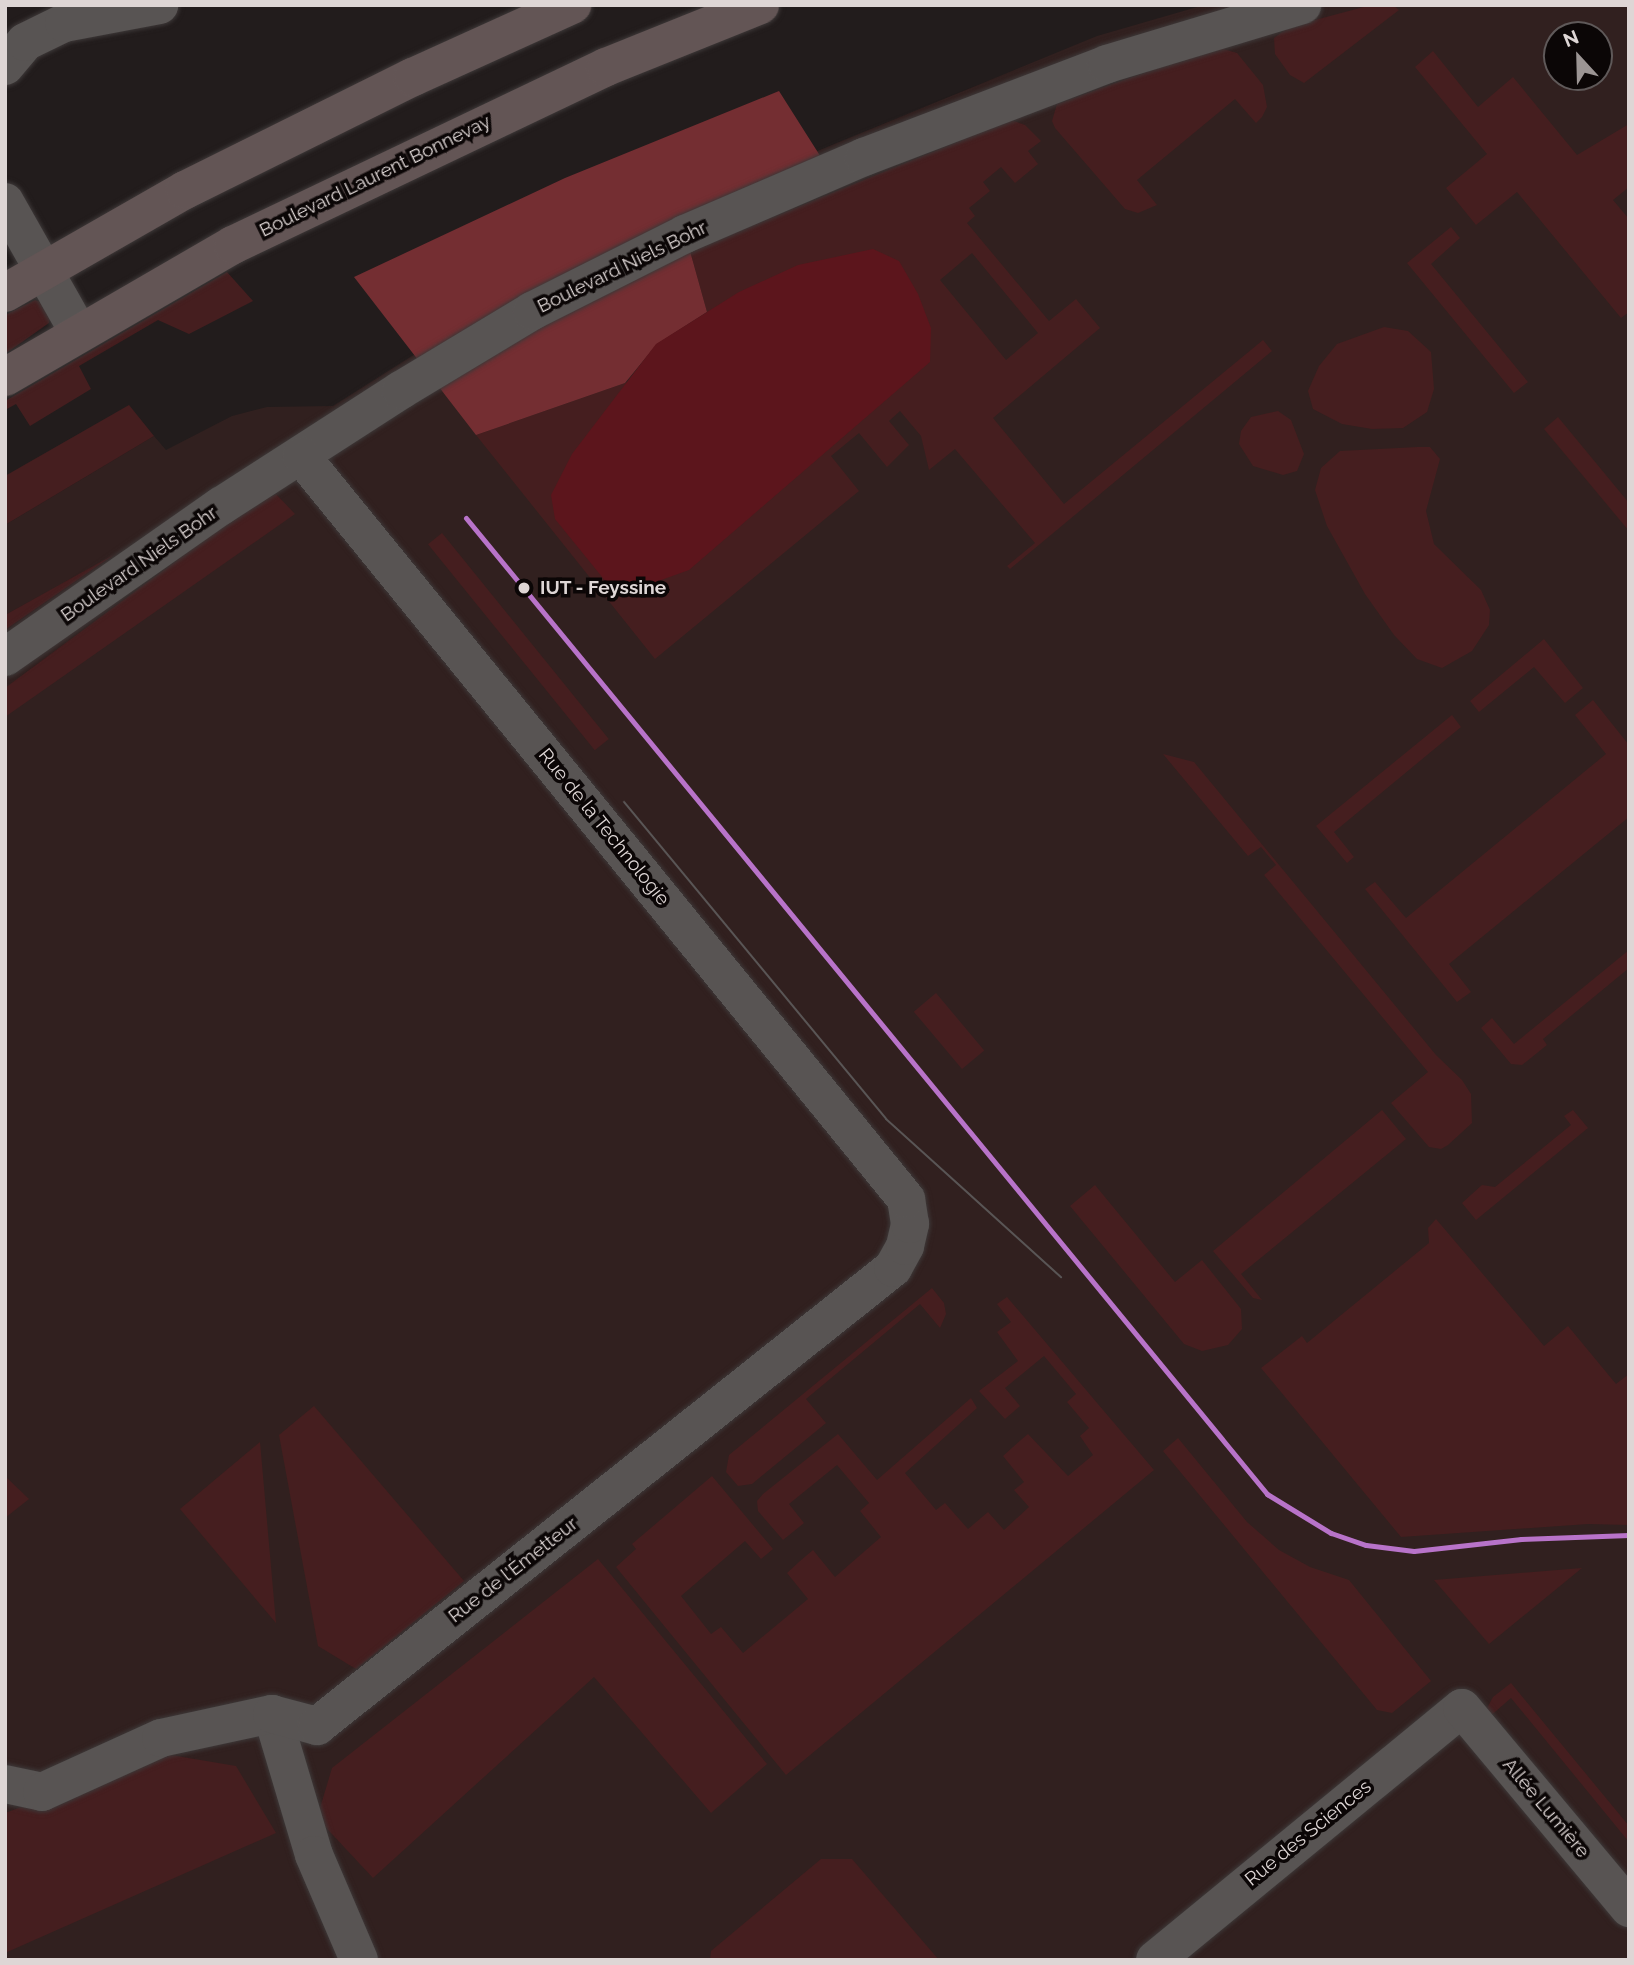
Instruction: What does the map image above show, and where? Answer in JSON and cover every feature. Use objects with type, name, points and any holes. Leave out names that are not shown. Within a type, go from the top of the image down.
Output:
[{"type":"main road","points":[[5,293],[43,269],[260,153],[572,5]]},
{"type":"main road","name":"Boulevard Laurent Bonnevay","points":[[5,377],[233,245],[433,146],[606,67],[760,5]]},
{"type":"street","points":[[5,66],[25,42],[64,23],[159,5]]},
{"type":"street","name":"Boulevard Niels Bohr","points":[[5,657],[301,456],[532,311],[685,234],[864,157],[1107,64],[1302,5]]},
{"type":"street","points":[[5,202],[79,333]]},
{"type":"street","name":"Rue de la Technologie","points":[[301,456],[906,1199]]},
{"type":"street","name":"Rue de l'Émetteur","points":[[272,1714],[317,1726],[893,1268],[905,1246],[910,1224],[906,1199]]},
{"type":"street","name":"Allée Lumière","points":[[1462,1708],[1629,1908]]},
{"type":"street","name":"Rue des Sciences","points":[[1155,1960],[1462,1708]]},
{"type":"street","points":[[5,1784],[42,1792],[161,1738],[272,1714],[314,1855],[359,1960]]},
{"type":"shaded area","points":[[1204,5],[1629,5],[1629,1960],[5,1960],[5,630],[106,560],[5,615],[5,525],[154,436],[166,450],[232,416],[267,407],[333,406],[548,270],[669,212],[1097,36]]},
{"type":"shaded area","points":[[1371,5],[1393,5],[1399,10],[1304,83],[1290,75],[1275,54],[1274,38],[1289,27]]},
{"type":"shaded area","points":[[1216,47],[1237,53],[1263,85],[1267,107],[1262,117],[1256,123],[1235,99],[1137,180],[1157,205],[1138,213],[1125,209],[1055,128],[1052,121],[1057,104]]},
{"type":"shaded area","points":[[1433,51],[1478,107],[1513,77],[1577,155],[1629,124],[1629,187],[1613,200],[1629,219],[1629,312],[1621,318],[1517,192],[1476,225],[1446,188],[1487,154],[1415,67]]},
{"type":"shaded area","points":[[779,91],[824,162],[683,226],[707,312],[657,344],[625,383],[476,435],[354,277],[565,178]]},
{"type":"shaded area","points":[[1011,120],[1025,125],[1041,141],[1028,151],[1038,164],[1015,183],[1001,167],[983,182],[990,191],[969,208],[975,216],[967,223],[1049,321],[1076,299],[1100,328],[993,418],[1064,504],[1263,340],[1272,351],[1010,569],[1007,566],[1035,543],[955,449],[929,470],[921,436],[900,411],[889,421],[909,445],[887,467],[859,433],[831,456],[859,491],[655,659],[476,435],[625,383],[759,322],[707,312],[690,251]],"holes":[[[972,253],[1038,333],[1006,360],[940,280]]]},
{"type":"shaded area","points":[[1451,227],[1460,238],[1431,264],[1528,382],[1514,393],[1407,263]]},
{"type":"shaded area","points":[[873,249],[899,261],[918,294],[931,328],[930,362],[689,570],[639,588],[607,583],[555,519],[551,495],[572,454],[656,344],[739,292],[798,265]]},
{"type":"shaded area","points":[[227,272],[253,301],[189,334],[158,320],[79,366],[91,389],[30,426],[16,404],[5,410],[5,401]]},
{"type":"shaded area","points":[[35,300],[44,303],[51,313],[49,323],[5,354],[5,315]]},
{"type":"shaded area","points":[[1384,327],[1408,331],[1431,352],[1434,389],[1427,412],[1403,428],[1372,429],[1342,424],[1313,409],[1308,391],[1319,366],[1337,344]]},
{"type":"shaded area","points":[[129,405],[154,436],[5,525],[5,476]]},
{"type":"shaded area","points":[[1278,411],[1291,420],[1304,454],[1297,471],[1283,475],[1253,466],[1239,444],[1241,431],[1251,417]]},
{"type":"shaded area","points":[[1558,417],[1629,503],[1629,531],[1544,429]]},
{"type":"shaded area","points":[[1430,447],[1440,459],[1426,511],[1434,544],[1481,590],[1490,610],[1489,625],[1472,651],[1442,668],[1417,659],[1394,635],[1365,594],[1327,526],[1315,490],[1321,468],[1340,451]]},
{"type":"shaded area","points":[[276,494],[295,514],[5,717],[5,688],[246,509]]},
{"type":"shaded area","points":[[442,533],[609,739],[595,750],[428,544]]},
{"type":"shaded area","points":[[115,554],[5,630],[5,615]]},
{"type":"shaded area","points":[[1544,639],[1583,688],[1565,703],[1534,667],[1479,712],[1470,701]]},
{"type":"shaded area","points":[[1593,700],[1629,745],[1629,817],[1449,964],[1471,992],[1457,1002],[1365,889],[1375,882],[1406,918],[1606,754],[1575,715]]},
{"type":"shaded area","points":[[1452,715],[1461,727],[1334,832],[1354,857],[1347,863],[1316,826]]},
{"type":"shaded area","points":[[1163,754],[1194,762],[1436,1055],[1462,1080],[1471,1094],[1472,1123],[1448,1145],[1441,1149],[1429,1147],[1391,1103],[1428,1072],[1264,875],[1276,865],[1261,847],[1248,856]]},
{"type":"shaded area","points":[[1629,950],[1629,968],[1543,1039],[1547,1045],[1522,1065],[1511,1064],[1481,1028],[1492,1018],[1514,1044]]},
{"type":"shaded area","points":[[936,993],[984,1050],[962,1069],[914,1012]]},
{"type":"shaded area","points":[[1382,1110],[1406,1139],[1241,1274],[1262,1300],[1253,1298],[1213,1251]]},
{"type":"shaded area","points":[[1573,1110],[1588,1128],[1476,1220],[1462,1203],[1482,1185],[1495,1187],[1571,1125],[1564,1116]]},
{"type":"shaded area","points":[[1095,1185],[1175,1282],[1202,1260],[1241,1309],[1242,1329],[1228,1345],[1202,1351],[1184,1344],[1070,1206]]},
{"type":"shaded area","points":[[1436,1219],[1544,1346],[1568,1326],[1616,1384],[1629,1374],[1629,1525],[1588,1524],[1401,1537],[1261,1368],[1302,1336],[1307,1343],[1429,1243],[1428,1228]]},
{"type":"shaded area","points":[[932,1288],[944,1303],[946,1314],[940,1328],[920,1304],[806,1399],[826,1423],[752,1484],[738,1486],[726,1472],[729,1455]]},
{"type":"shaded area","points":[[1007,1297],[1154,1470],[786,1775],[616,1567],[636,1549],[632,1544],[712,1476],[773,1549],[761,1559],[745,1541],[681,1596],[711,1634],[721,1627],[743,1653],[808,1599],[787,1573],[813,1550],[835,1577],[881,1537],[860,1511],[869,1503],[837,1465],[789,1504],[804,1523],[783,1540],[758,1511],[757,1501],[763,1494],[838,1434],[877,1480],[971,1398],[977,1408],[905,1473],[936,1510],[945,1503],[968,1529],[988,1512],[1004,1530],[1029,1507],[1014,1490],[1024,1482],[1003,1456],[1022,1439],[1028,1434],[1068,1476],[1093,1455],[1080,1436],[1089,1428],[1067,1402],[1076,1394],[1044,1356],[1005,1388],[1020,1406],[1005,1419],[979,1391],[1018,1361],[997,1332],[1011,1322],[997,1304]]},
{"type":"shaded area","points":[[314,1406],[464,1581],[356,1669],[318,1646],[279,1435]]},
{"type":"shaded area","points":[[1178,1438],[1247,1522],[1279,1550],[1310,1567],[1349,1580],[1431,1681],[1392,1713],[1377,1710],[1163,1451]]},
{"type":"shaded area","points":[[260,1442],[276,1623],[180,1509]]},
{"type":"shaded area","points":[[5,1476],[29,1499],[5,1518]]},
{"type":"shaded area","points":[[598,1559],[767,1764],[711,1813],[594,1677],[373,1878],[317,1818],[332,1768]]},
{"type":"shaded area","points":[[1582,1568],[1489,1644],[1434,1580]]},
{"type":"shaded area","points":[[1511,1683],[1629,1826],[1629,1842],[1511,1698],[1488,1718],[1487,1708],[1493,1697]]},
{"type":"shaded area","points":[[165,1754],[236,1766],[276,1833],[5,1953],[5,1813]]},
{"type":"shaded area","points":[[821,1859],[852,1859],[939,1960],[710,1960],[711,1951]]},
{"type":"tram line","points":[[624,802],[886,1119],[1061,1277]]},
{"type":"transit line","points":[[466,518],[1267,1494],[1331,1533],[1366,1545],[1414,1551],[1521,1539],[1629,1535]]},
{"type":"place","name":"IUT - Feyssine","points":[[524,588]]}]
